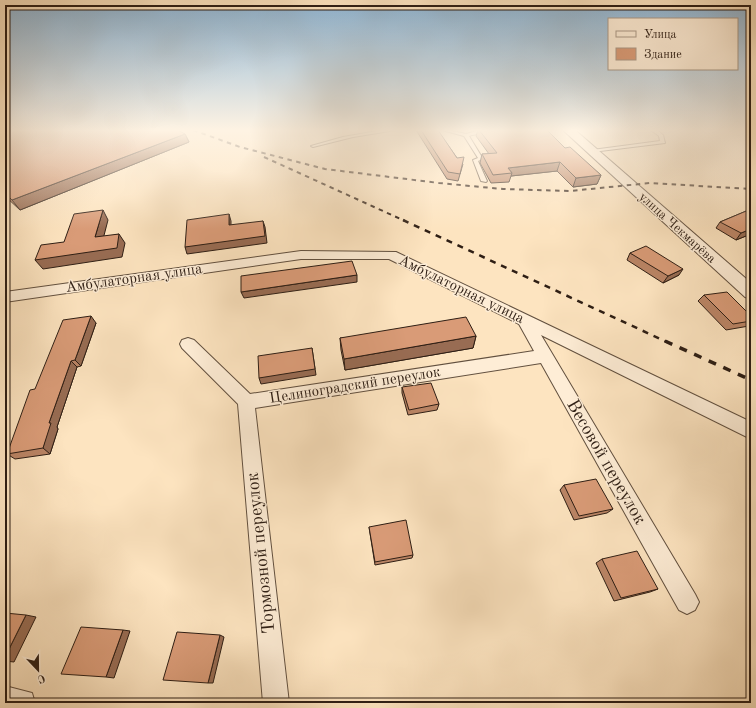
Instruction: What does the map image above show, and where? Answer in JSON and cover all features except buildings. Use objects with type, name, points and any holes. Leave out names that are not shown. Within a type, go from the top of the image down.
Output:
[{"type":"street","name":"улица Чекмарёва","points":[[605,163],[751,293]]},
{"type":"street","name":"Амбулаторная улица","points":[[5,297],[301,255],[391,255],[751,431]]},
{"type":"street","name":"Весовой переулок","points":[[525,321],[687,602]]},
{"type":"street","name":"Целиноградский переулок","points":[[188,344],[247,402],[545,356]]},
{"type":"street","name":"Тормозной переулок","points":[[247,402],[246,408],[276,703]]},
{"type":"street","points":[[5,700],[22,703]]},
{"type":"lane","points":[[476,163],[484,181]]},
{"type":"railway","points":[[277,163],[405,221]]},
{"type":"railway","points":[[302,163],[325,169],[503,189],[570,191],[650,183],[751,189]]},
{"type":"railway","points":[[403,220],[667,342]]},
{"type":"railway","points":[[665,341],[751,380]]}]
